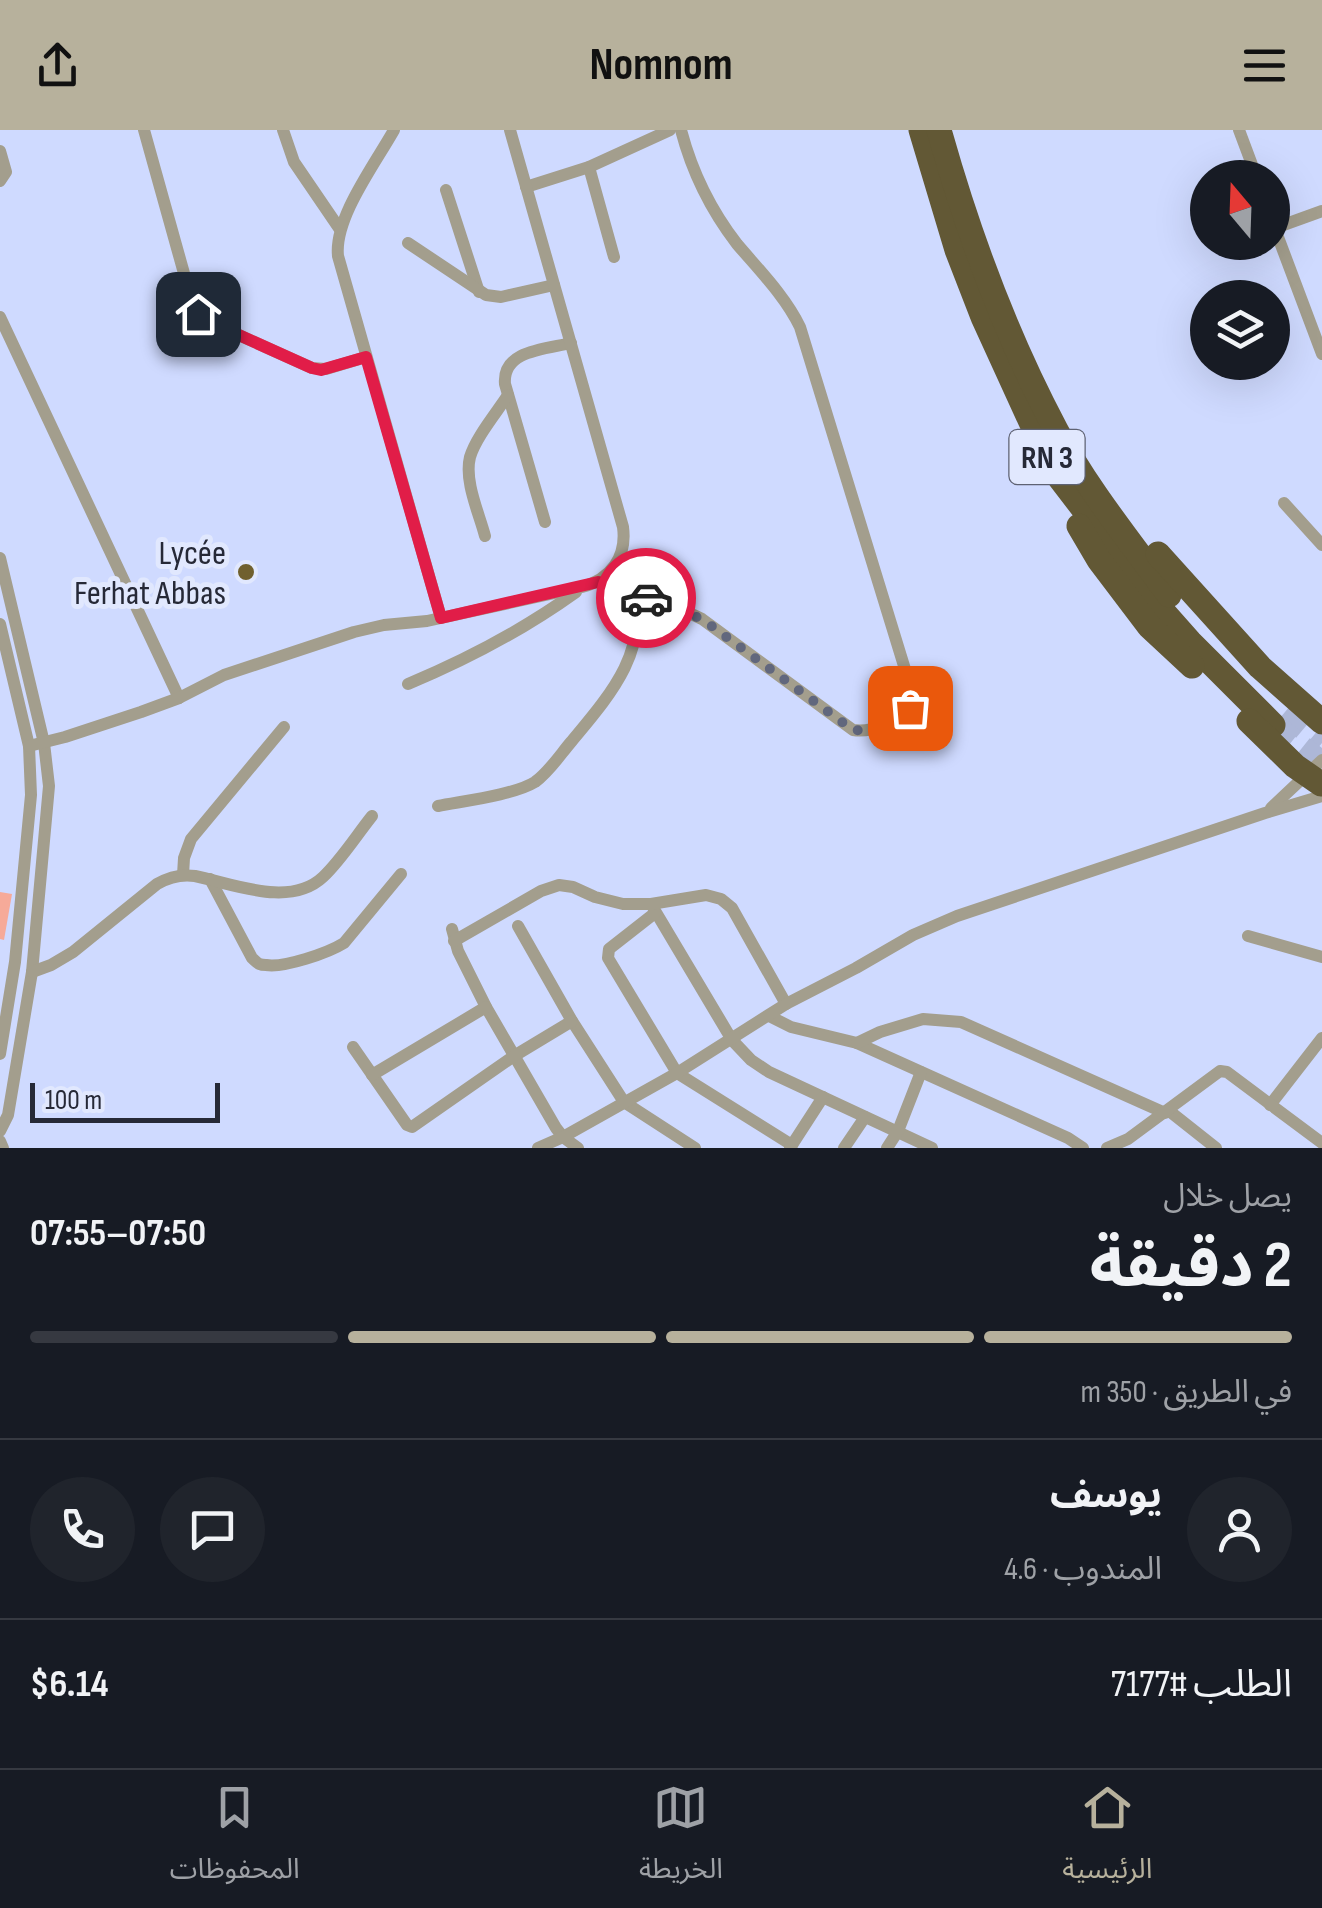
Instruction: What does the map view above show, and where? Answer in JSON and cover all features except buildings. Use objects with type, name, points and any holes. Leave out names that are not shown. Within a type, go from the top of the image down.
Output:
[{"type":"highway","name":"RN 3","points":[[921,130],[956,250],[976,300],[1062,462],[1160,608],[1190,642],[1279,718]]},
{"type":"highway","name":"RN 3","points":[[943,137],[1000,308],[1062,462]]},
{"type":"highway","points":[[1319,777],[1150,626],[1099,560],[1062,497],[1062,462],[1096,479],[1211,615],[1260,667],[1322,722]]},
{"type":"street","points":[[144,130],[198,314],[312,368],[321,370],[366,357]]},
{"type":"street","points":[[282,130],[294,162],[339,228]]},
{"type":"street","points":[[394,130],[339,228],[338,256],[441,618]]},
{"type":"street","points":[[36,744],[141,712],[224,675],[354,632],[441,618],[582,587],[598,582],[616,566],[624,535],[510,130]]},
{"type":"street","points":[[526,187],[589,166],[670,130]]},
{"type":"street","points":[[598,582],[702,619],[853,730],[863,732],[898,719],[910,708],[912,692],[800,327],[716,214],[692,167],[681,130]]},
{"type":"street","points":[[1239,130],[1250,160]]},
{"type":"street","points":[[0,151],[6,172],[0,181]]},
{"type":"street","points":[[589,166],[614,257]]},
{"type":"street","points":[[446,190],[479,292]]},
{"type":"street","points":[[1290,219],[1322,210]]},
{"type":"street","points":[[408,242],[479,292],[501,297],[554,284]]},
{"type":"street","points":[[1287,260],[1322,354]]},
{"type":"street","points":[[0,317],[178,698]]},
{"type":"street","points":[[544,522],[504,378],[509,363],[524,355],[571,343]]},
{"type":"street","points":[[486,536],[469,464],[472,450],[508,395]]},
{"type":"street","points":[[1284,504],[1322,545]]},
{"type":"street","points":[[0,558],[36,744],[15,962],[0,1054]]},
{"type":"street","points":[[408,684],[506,638],[582,587]]},
{"type":"street","points":[[438,806],[519,788],[541,777],[593,714],[628,662],[636,632],[636,611],[630,592]]},
{"type":"street","points":[[0,624],[36,744],[48,771],[32,972],[8,1114],[0,1130]]},
{"type":"street","points":[[184,875],[184,858],[191,839],[284,727]]},
{"type":"street","points":[[538,1148],[677,1073],[786,1004],[912,935],[956,916],[1265,813],[1319,777]]},
{"type":"street","points":[[1265,813],[1319,777]]},
{"type":"street","points":[[32,972],[62,959],[156,884],[169,878],[184,875],[272,892],[305,889],[326,874],[372,816]]},
{"type":"street","points":[[210,879],[252,958],[261,966],[333,950],[344,943],[401,874]]},
{"type":"street","points":[[578,1148],[563,1137],[514,1056],[453,935],[550,887],[573,886],[595,898],[653,908],[706,894],[727,903],[786,1004]]},
{"type":"street","points":[[653,908],[743,1053],[760,1067],[932,1148]]},
{"type":"street","points":[[653,908],[609,949],[607,956],[677,1073],[792,1146],[822,1097]]},
{"type":"street","points":[[518,926],[624,1102],[695,1148]]},
{"type":"street","points":[[1248,936],[1322,957]]},
{"type":"street","points":[[372,1075],[486,1007]]},
{"type":"street","points":[[768,1016],[791,1027],[857,1043],[1083,1148]]},
{"type":"street","points":[[857,1043],[922,1019],[960,1022],[1167,1111],[1216,1148]]},
{"type":"street","points":[[353,1047],[412,1128],[514,1056],[572,1021]]},
{"type":"street","points":[[1270,1104],[1322,1038]]},
{"type":"street","points":[[888,1148],[921,1072]]},
{"type":"street","points":[[1108,1148],[1128,1139],[1220,1072],[1227,1072],[1322,1143]]},
{"type":"street","points":[[844,1148],[865,1117]]},
{"type":"shaded area","points":[[0,892],[12,894],[4,940],[0,939]]},
{"type":"tunnel","points":[[1285,712],[1322,743]]},
{"type":"tunnel","points":[[1273,725],[1322,764]]},
{"type":"way so far","points":[[646,598],[702,619],[853,730],[863,732],[898,719],[910,708]]},
{"type":"place","name":"Lycée Ferhat Abbas","points":[[246,572]]},
{"type":"route","points":[[198,314],[312,368],[321,370],[366,357],[441,618],[598,582],[646,598]]}]
